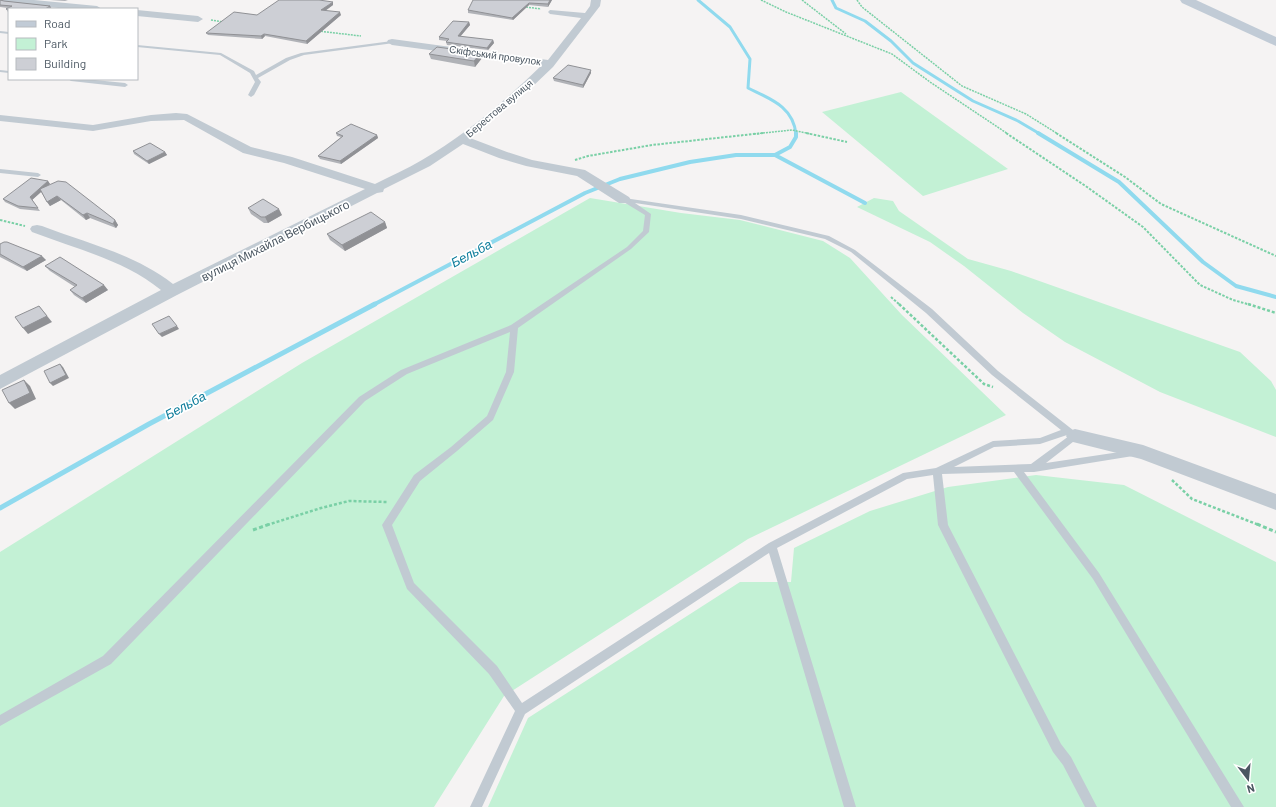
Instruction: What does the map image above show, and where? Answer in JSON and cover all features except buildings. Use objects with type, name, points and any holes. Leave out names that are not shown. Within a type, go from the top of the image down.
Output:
[{"type":"street","points":[[6,0],[87,8]]},
{"type":"street","name":"Берестова вулиця","points":[[378,189],[426,163],[462,139],[528,85],[549,65],[595,6],[596,0]]},
{"type":"street","points":[[1186,0],[1276,42]]},
{"type":"street","points":[[554,12],[587,16]]},
{"type":"street","points":[[138,13],[198,19]]},
{"type":"street","name":"Скіфський провулок","points":[[392,42],[544,62],[549,65]]},
{"type":"street","points":[[0,118],[93,128],[151,118],[176,116],[187,117],[247,150],[288,160],[378,189]]},
{"type":"street","points":[[462,139],[503,155],[530,163],[581,173],[619,197]]},
{"type":"street","name":"вулиця Михайла Вербицького","points":[[0,383],[172,291],[378,189]]},
{"type":"street","points":[[37,229],[120,259],[164,284],[172,291]]},
{"type":"street","points":[[1071,433],[1143,452],[1276,502]]},
{"type":"lane","points":[[256,77],[288,59],[303,54],[392,42]]},
{"type":"lane","points":[[138,46],[221,54],[252,72],[256,77],[258,82],[251,95]]},
{"type":"lane","points":[[80,80],[125,85]]},
{"type":"lane","points":[[0,171],[38,176]]},
{"type":"lane","points":[[0,721],[107,660],[362,399],[404,372],[514,327],[617,257],[646,232],[648,214],[619,197]]},
{"type":"lane","points":[[619,197],[741,217],[826,237],[833,240],[853,251],[929,311],[995,373],[1071,433]]},
{"type":"lane","points":[[514,327],[510,372],[490,418],[417,478],[387,525],[410,586],[493,670],[521,710]]},
{"type":"lane","points":[[1033,468],[1071,433]]},
{"type":"lane","points":[[937,471],[993,444],[1040,441],[1071,433]]},
{"type":"lane","points":[[476,807],[521,710],[772,546],[906,476],[937,471],[1033,468],[1143,452]]},
{"type":"lane","points":[[1017,469],[1096,576],[1238,807]]},
{"type":"lane","points":[[937,471],[942,525],[1057,748],[1067,761],[1091,807]]},
{"type":"lane","points":[[772,546],[850,807]]},
{"type":"path","points":[[761,0],[786,12],[892,54],[930,82],[1143,227],[1200,285],[1233,300],[1276,313]]},
{"type":"path","points":[[802,0],[849,37]]},
{"type":"path","points":[[857,0],[862,7],[903,37],[932,64],[962,86],[1026,114],[1125,177],[1161,204],[1276,256]]},
{"type":"path","points":[[525,6],[554,12]]},
{"type":"path","points":[[198,19],[230,22]]},
{"type":"path","points":[[316,31],[339,33]]},
{"type":"path","points":[[554,167],[588,156],[652,145],[792,130],[847,142]]},
{"type":"path","points":[[0,220],[37,229]]},
{"type":"path","points":[[1170,478],[1192,499],[1276,532]]},
{"type":"path","points":[[252,530],[321,508],[349,501],[402,502]]},
{"type":"green space","points":[[901,92],[1008,169],[923,196],[822,112]]},
{"type":"green space","points":[[590,198],[681,213],[740,220],[823,241],[850,258],[902,315],[1006,415],[748,539],[504,696],[434,807],[0,807],[0,552],[302,363]]},
{"type":"green space","points":[[874,198],[893,201],[899,211],[968,259],[1011,271],[1240,352],[1271,381],[1276,390],[1276,437],[1160,392],[1065,342],[1023,313],[964,266],[930,242],[857,207]]},
{"type":"green space","points":[[1036,475],[1124,485],[1276,562],[1276,807],[488,807],[528,718],[740,582],[791,582],[794,548],[870,511],[948,487]]},
{"type":"waterway","name":"Бельба","points":[[698,0],[730,27],[750,59],[748,88],[772,100],[785,110],[794,124],[796,134]]},
{"type":"waterway","points":[[832,0],[836,8],[865,21],[891,41],[913,63],[973,101],[1018,121],[1040,134]]},
{"type":"waterway","points":[[1038,133],[1119,182],[1203,262],[1236,286],[1276,297]]},
{"type":"waterway","name":"Бельба","points":[[775,155],[790,147],[796,137],[796,134]]},
{"type":"waterway","name":"Бельба","points":[[373,305],[585,193],[620,179],[690,162],[736,155],[775,155]]},
{"type":"waterway","points":[[775,155],[865,203]]},
{"type":"waterway","name":"Бельба","points":[[0,508],[149,424],[375,304]]}]
